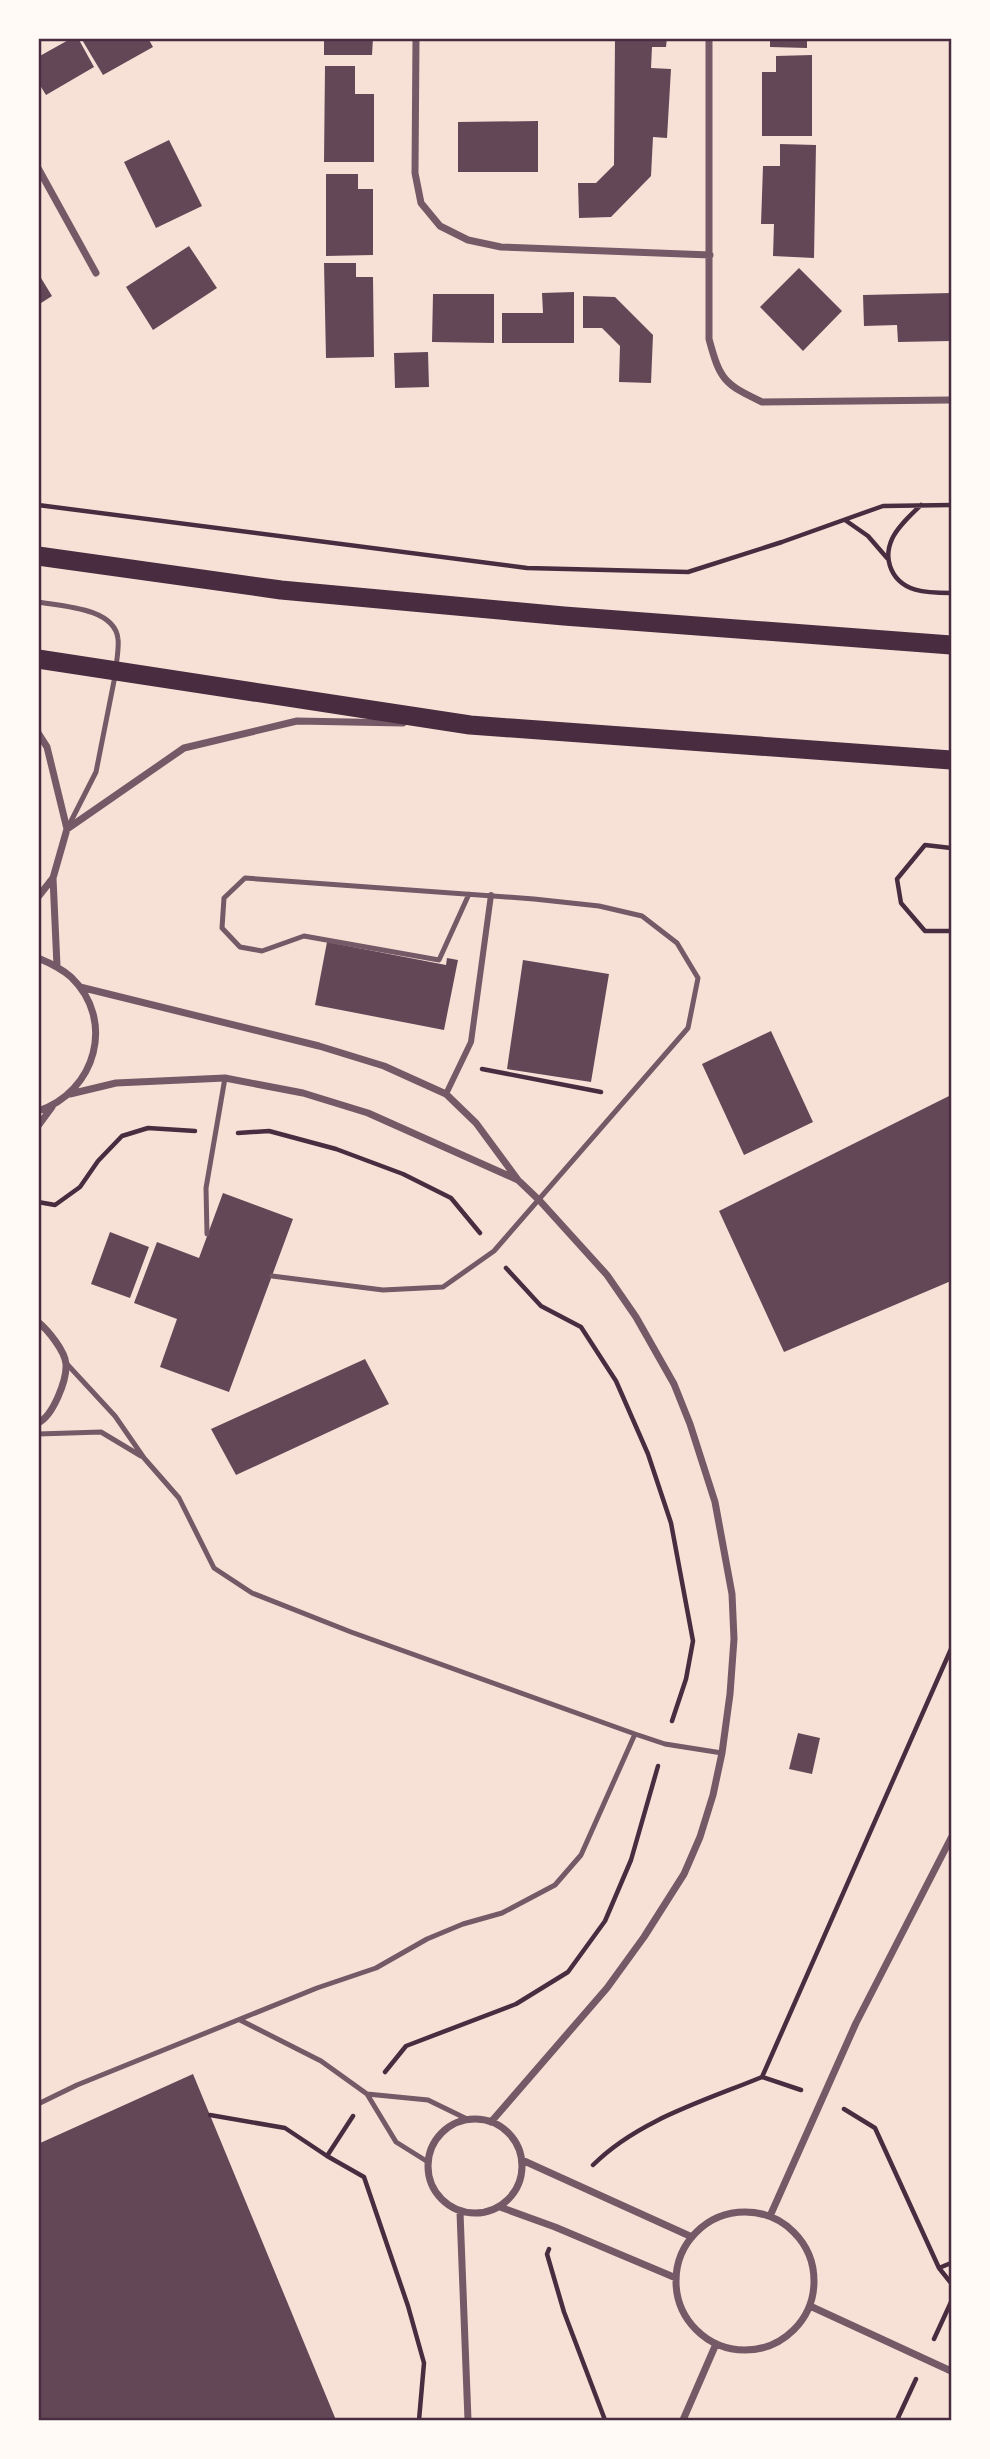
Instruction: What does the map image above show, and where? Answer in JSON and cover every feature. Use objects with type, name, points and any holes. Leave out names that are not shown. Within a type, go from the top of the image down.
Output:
[{"type":"highway","points":[[38,556],[281,590],[564,616],[951,645]]},
{"type":"highway","points":[[38,659],[470,725],[951,760]]},
{"type":"street","points":[[416,38],[415,173],[421,203],[440,226],[468,240],[501,247],[710,255]]},
{"type":"street","points":[[709,38],[709,338],[717,369],[734,389],[762,402],[951,400]]},
{"type":"street","points":[[38,169],[96,273]]},
{"type":"street","points":[[67,829],[184,748],[252,730],[297,721],[470,725]]},
{"type":"street","points":[[38,733],[47,747],[67,829],[53,878],[57,966]]},
{"type":"street","points":[[38,897],[53,878]]},
{"type":"street","points":[[446,1094],[471,1042],[491,895]]},
{"type":"street","points":[[38,958],[57,966],[80,987],[91,1008],[96,1031],[94,1054],[85,1076],[70,1094],[52,1107],[38,1126]]},
{"type":"street","points":[[80,987],[318,1046],[384,1066],[446,1094],[477,1123],[518,1180],[607,1275],[636,1317],[674,1384],[690,1424],[715,1502],[732,1594],[734,1639],[722,1753],[700,1837],[684,1874],[644,1937],[607,1988],[491,2122]]},
{"type":"street","points":[[70,1094],[116,1083],[225,1078],[303,1093],[369,1113],[518,1180]]},
{"type":"street","points":[[38,1111],[52,1107]]},
{"type":"street","points":[[38,1322],[50,1331],[66,1363],[60,1395],[43,1421],[38,1423]]},
{"type":"street","points":[[770,2216],[856,2023],[951,1838]]},
{"type":"street","points":[[467,2119],[491,2122],[503,2128],[519,2147],[522,2160],[522,2174],[511,2199],[500,2207],[473,2214],[448,2206],[439,2197],[428,2175],[432,2147],[440,2134],[453,2124],[467,2119]]},
{"type":"street","points":[[522,2160],[692,2237]]},
{"type":"street","points":[[500,2207],[676,2278]]},
{"type":"street","points":[[460,2212],[468,2420]]},
{"type":"street","points":[[736,2212],[770,2216],[790,2228],[805,2245],[813,2266],[815,2289],[810,2306],[796,2329],[778,2343],[757,2350],[735,2350],[716,2343],[699,2332],[686,2317],[678,2298],[676,2278],[681,2257],[692,2237],[719,2217],[736,2212]]},
{"type":"street","points":[[810,2306],[951,2371]]},
{"type":"street","points":[[683,2420],[716,2343]]},
{"type":"lane","points":[[38,602],[96,612],[110,622],[118,637],[116,670],[96,772],[67,829]]},
{"type":"lane","points":[[272,1276],[383,1290],[443,1287],[494,1251],[688,1028],[698,978],[677,943],[642,916],[599,906],[491,895],[245,878],[224,898],[222,928],[240,947],[262,951],[304,936],[439,960],[469,894]]},
{"type":"lane","points":[[207,1234],[206,1188],[225,1078]]},
{"type":"lane","points":[[66,1363],[115,1416],[144,1458],[180,1499],[214,1568],[252,1593],[351,1632],[635,1734],[665,1744],[722,1753]]},
{"type":"lane","points":[[38,1434],[101,1432],[144,1458]]},
{"type":"lane","points":[[38,2105],[77,2085],[317,1988],[376,1968],[427,1940],[463,1924],[502,1913],[555,1885],[581,1855],[635,1734]]},
{"type":"lane","points":[[240,2020],[321,2061],[367,2094],[397,2142],[428,2162]]},
{"type":"lane","points":[[367,2094],[428,2100],[467,2119]]},
{"type":"path","points":[[887,558],[892,539],[922,504]]},
{"type":"path","points":[[38,505],[527,568],[688,572],[883,506],[951,505]]},
{"type":"path","points":[[845,520],[868,536],[887,558],[892,573],[903,585],[919,591],[951,593]]},
{"type":"path","points":[[951,848],[925,845],[897,879],[901,903],[925,930],[951,931]]},
{"type":"path","points":[[460,1065],[629,1097]]},
{"type":"path","points":[[38,1202],[55,1205],[80,1187],[98,1161],[122,1136],[148,1128],[214,1135],[269,1131],[336,1149],[403,1174],[452,1198],[541,1306],[581,1327],[616,1381],[648,1454],[671,1523],[693,1641],[686,1679],[631,1860],[605,1921],[568,1972],[516,2004],[406,2046],[367,2094],[327,2157]]},
{"type":"path","points":[[762,2077],[951,1649]]},
{"type":"path","points":[[574,2184],[604,2153],[652,2122],[762,2077],[824,2097],[875,2128],[939,2268],[951,2283]]},
{"type":"path","points":[[210,2115],[285,2128],[327,2157],[364,2177],[408,2306],[424,2363],[419,2420]]},
{"type":"path","points":[[555,2227],[547,2254],[564,2312],[605,2420]]},
{"type":"path","points":[[939,2268],[951,2263]]},
{"type":"building","points":[[72,38],[78,38],[94,67],[46,95],[38,82],[38,57]]},
{"type":"building","points":[[81,38],[148,38],[153,47],[103,75]]},
{"type":"building","points":[[324,38],[373,38],[372,55],[324,55]]},
{"type":"building","points":[[615,38],[667,38],[666,47],[652,47],[651,68],[671,69],[667,138],[653,137],[651,176],[611,217],[579,218],[578,183],[596,183],[614,165]]},
{"type":"building","points":[[770,38],[807,38],[807,48],[770,47]]},
{"type":"building","points":[[812,55],[812,136],[762,136],[762,72],[776,72],[776,56]]},
{"type":"building","points":[[325,66],[355,66],[355,94],[374,94],[374,162],[324,162]]},
{"type":"building","points":[[538,121],[538,172],[458,172],[458,122]]},
{"type":"building","points":[[169,140],[202,206],[156,228],[124,162]]},
{"type":"building","points":[[780,144],[816,145],[814,258],[773,256],[774,224],[761,224],[763,166],[780,166]]},
{"type":"building","points":[[326,174],[358,174],[358,189],[373,189],[373,255],[326,256]]},
{"type":"building","points":[[189,246],[217,288],[153,330],[126,287]]},
{"type":"building","points":[[324,263],[356,263],[356,277],[373,277],[374,357],[326,358]]},
{"type":"building","points":[[799,268],[842,311],[803,351],[760,307]]},
{"type":"building","points":[[38,273],[52,296],[38,305]]},
{"type":"building","points":[[574,292],[574,343],[502,343],[502,313],[543,313],[542,293]]},
{"type":"building","points":[[951,293],[951,341],[898,342],[897,325],[864,326],[863,295]]},
{"type":"building","points":[[433,294],[494,294],[494,343],[432,342]]},
{"type":"building","points":[[583,296],[615,297],[653,335],[651,383],[619,382],[620,346],[602,328],[583,328]]},
{"type":"building","points":[[428,352],[429,387],[395,388],[394,353]]},
{"type":"building","points":[[327,942],[446,965],[447,958],[458,960],[444,1030],[315,1005]]},
{"type":"building","points":[[523,960],[609,974],[591,1082],[507,1069]]},
{"type":"building","points":[[771,1031],[813,1122],[744,1155],[702,1064]]},
{"type":"building","points":[[951,1095],[951,1281],[784,1352],[719,1211]]},
{"type":"building","points":[[223,1193],[293,1219],[229,1392],[160,1367],[177,1319],[134,1303],[157,1242],[199,1258]]},
{"type":"building","points":[[110,1232],[149,1247],[130,1298],[91,1284]]},
{"type":"building","points":[[365,1359],[389,1404],[236,1475],[211,1429]]},
{"type":"building","points":[[798,1733],[820,1738],[812,1774],[789,1769]]},
{"type":"building","points":[[193,2074],[336,2420],[38,2420],[38,2144]]}]
